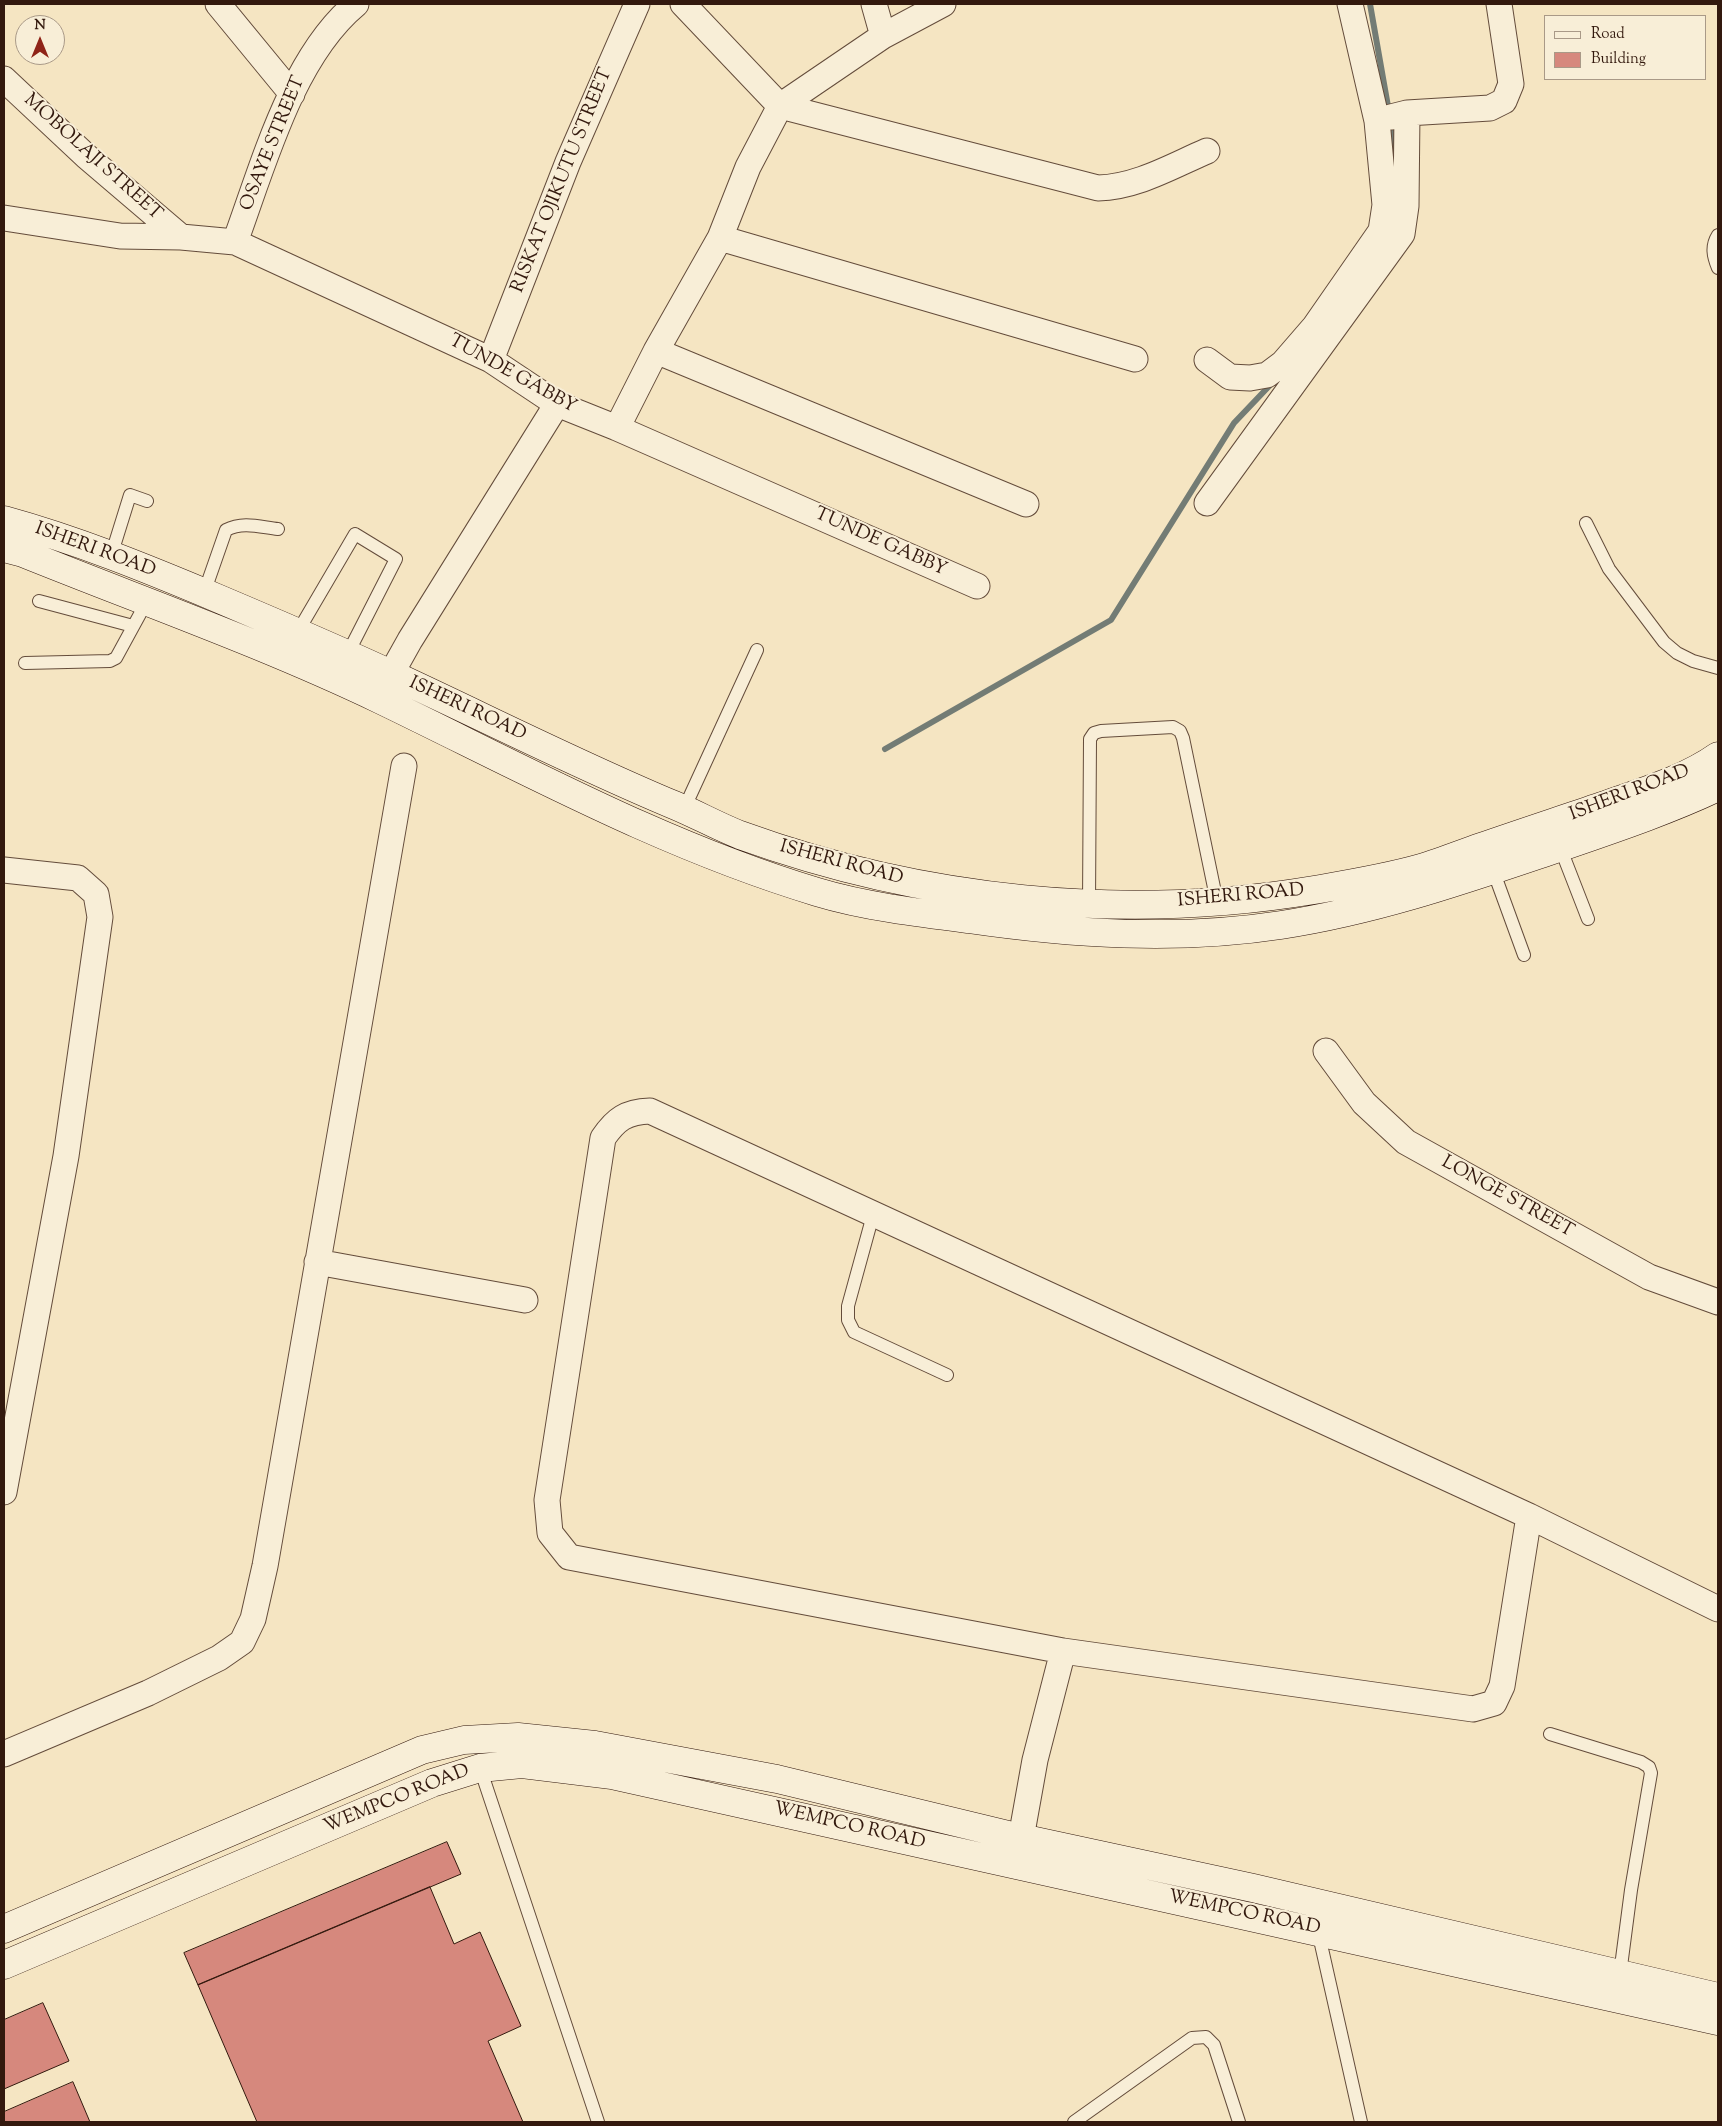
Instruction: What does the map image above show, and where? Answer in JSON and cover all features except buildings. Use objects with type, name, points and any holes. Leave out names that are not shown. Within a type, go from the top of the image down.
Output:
[{"type":"main road","name":"ISHERI ROAD","points":[[4,520],[33,528],[110,556],[204,593],[391,674],[606,777],[736,833],[830,864],[910,882],[1002,897],[1089,904],[1217,902],[1277,896],[1351,884],[1420,868],[1654,788],[1704,765],[1718,756]]},
{"type":"main road","points":[[13,551],[33,528]]},
{"type":"main road","name":"ISHERI ROAD","points":[[13,551],[223,631],[378,699],[596,806],[717,856],[820,892],[914,912],[1042,929],[1137,935],[1214,932],[1281,925],[1358,910],[1427,893],[1663,812],[1718,787]]},
{"type":"main road","name":"WEMPCO ROAD","points":[[4,1928],[422,1750],[464,1740],[518,1737],[595,1745],[777,1779],[1021,1838],[1262,1890],[1718,1997]]},
{"type":"main road","name":"WEMPCO ROAD","points":[[4,1965],[432,1783],[480,1768],[522,1764],[612,1775],[1718,2021]]},
{"type":"main road","points":[[772,1810],[777,1779]]},
{"type":"street","points":[[218,4],[292,94]]},
{"type":"street","name":"OSAYE STREET","points":[[235,242],[280,120],[292,94],[318,45],[356,4]]},
{"type":"street","name":"RISKAT OJIKUTU STREET","points":[[491,360],[568,162],[637,4]]},
{"type":"street","points":[[683,4],[780,106],[1098,188],[1134,183],[1207,151]]},
{"type":"street","points":[[874,4],[884,36]]},
{"type":"street","points":[[617,428],[656,351],[720,238],[748,168],[780,106],[884,36],[943,4]]},
{"type":"street","points":[[1207,503],[1402,234],[1406,206],[1392,117],[1350,4]]},
{"type":"street","points":[[1392,117],[1490,108],[1504,101],[1511,84],[1499,4]]},
{"type":"street","name":"MOBOLAJI STREET","points":[[4,79],[86,156],[181,237]]},
{"type":"street","points":[[1207,360],[1230,376],[1250,378],[1267,375],[1283,363],[1314,326],[1381,231],[1392,117]]},
{"type":"street","name":"TUNDE GABBY","points":[[4,218],[120,236],[181,237],[235,242],[491,360],[558,404],[977,586]]},
{"type":"street","points":[[720,238],[1135,359]]},
{"type":"street","points":[[656,351],[1026,504]]},
{"type":"street","points":[[391,674],[410,640],[558,404]]},
{"type":"street","points":[[4,1754],[148,1693],[219,1658],[242,1642],[254,1619],[265,1566],[404,766]]},
{"type":"street","points":[[4,870],[78,878],[96,894],[100,917],[66,1156],[4,1492]]},
{"type":"street","name":"LONGE STREET","points":[[1326,1051],[1364,1103],[1406,1142],[1649,1277],[1718,1302]]},
{"type":"street","points":[[1529,1516],[1502,1686],[1494,1703],[1473,1709],[1062,1651],[569,1556],[550,1533],[547,1500],[573,1322],[603,1138],[614,1122],[636,1112],[650,1111],[1529,1516],[1718,1609]]},
{"type":"street","points":[[317,1262],[525,1300]]},
{"type":"street","points":[[1021,1838],[1036,1760],[1062,1651]]},
{"type":"lane","points":[[1718,235],[1713,246],[1714,260],[1718,268]]},
{"type":"lane","points":[[110,556],[130,495],[147,501]]},
{"type":"lane","points":[[1586,523],[1609,569],[1664,642],[1677,654],[1718,668]]},
{"type":"lane","points":[[204,593],[226,530],[245,524],[278,529]]},
{"type":"lane","points":[[297,633],[355,534],[396,559],[347,655]]},
{"type":"lane","points":[[39,601],[132,626]]},
{"type":"lane","points":[[25,663],[110,661],[116,658],[146,603]]},
{"type":"lane","points":[[684,809],[757,650]]},
{"type":"lane","points":[[1089,904],[1090,739],[1094,733],[1173,727],[1184,738],[1217,902]]},
{"type":"lane","points":[[1560,847],[1588,919]]},
{"type":"lane","points":[[1493,870],[1524,955]]},
{"type":"lane","points":[[873,1215],[848,1306],[848,1320],[854,1332],[947,1375]]},
{"type":"lane","points":[[1550,1734],[1640,1762],[1648,1767],[1651,1773],[1631,1890],[1620,1974]]},
{"type":"lane","points":[[480,1768],[598,2122]]},
{"type":"lane","points":[[1318,1931],[1361,2122]]},
{"type":"lane","points":[[1074,2122],[1192,2038],[1206,2037],[1214,2045],[1239,2122]]},
{"type":"waterway","points":[[1370,4],[1389,112]]},
{"type":"waterway","points":[[1391,122],[1394,169]]},
{"type":"waterway","points":[[885,749],[1111,620],[1234,423],[1273,382]]}]
